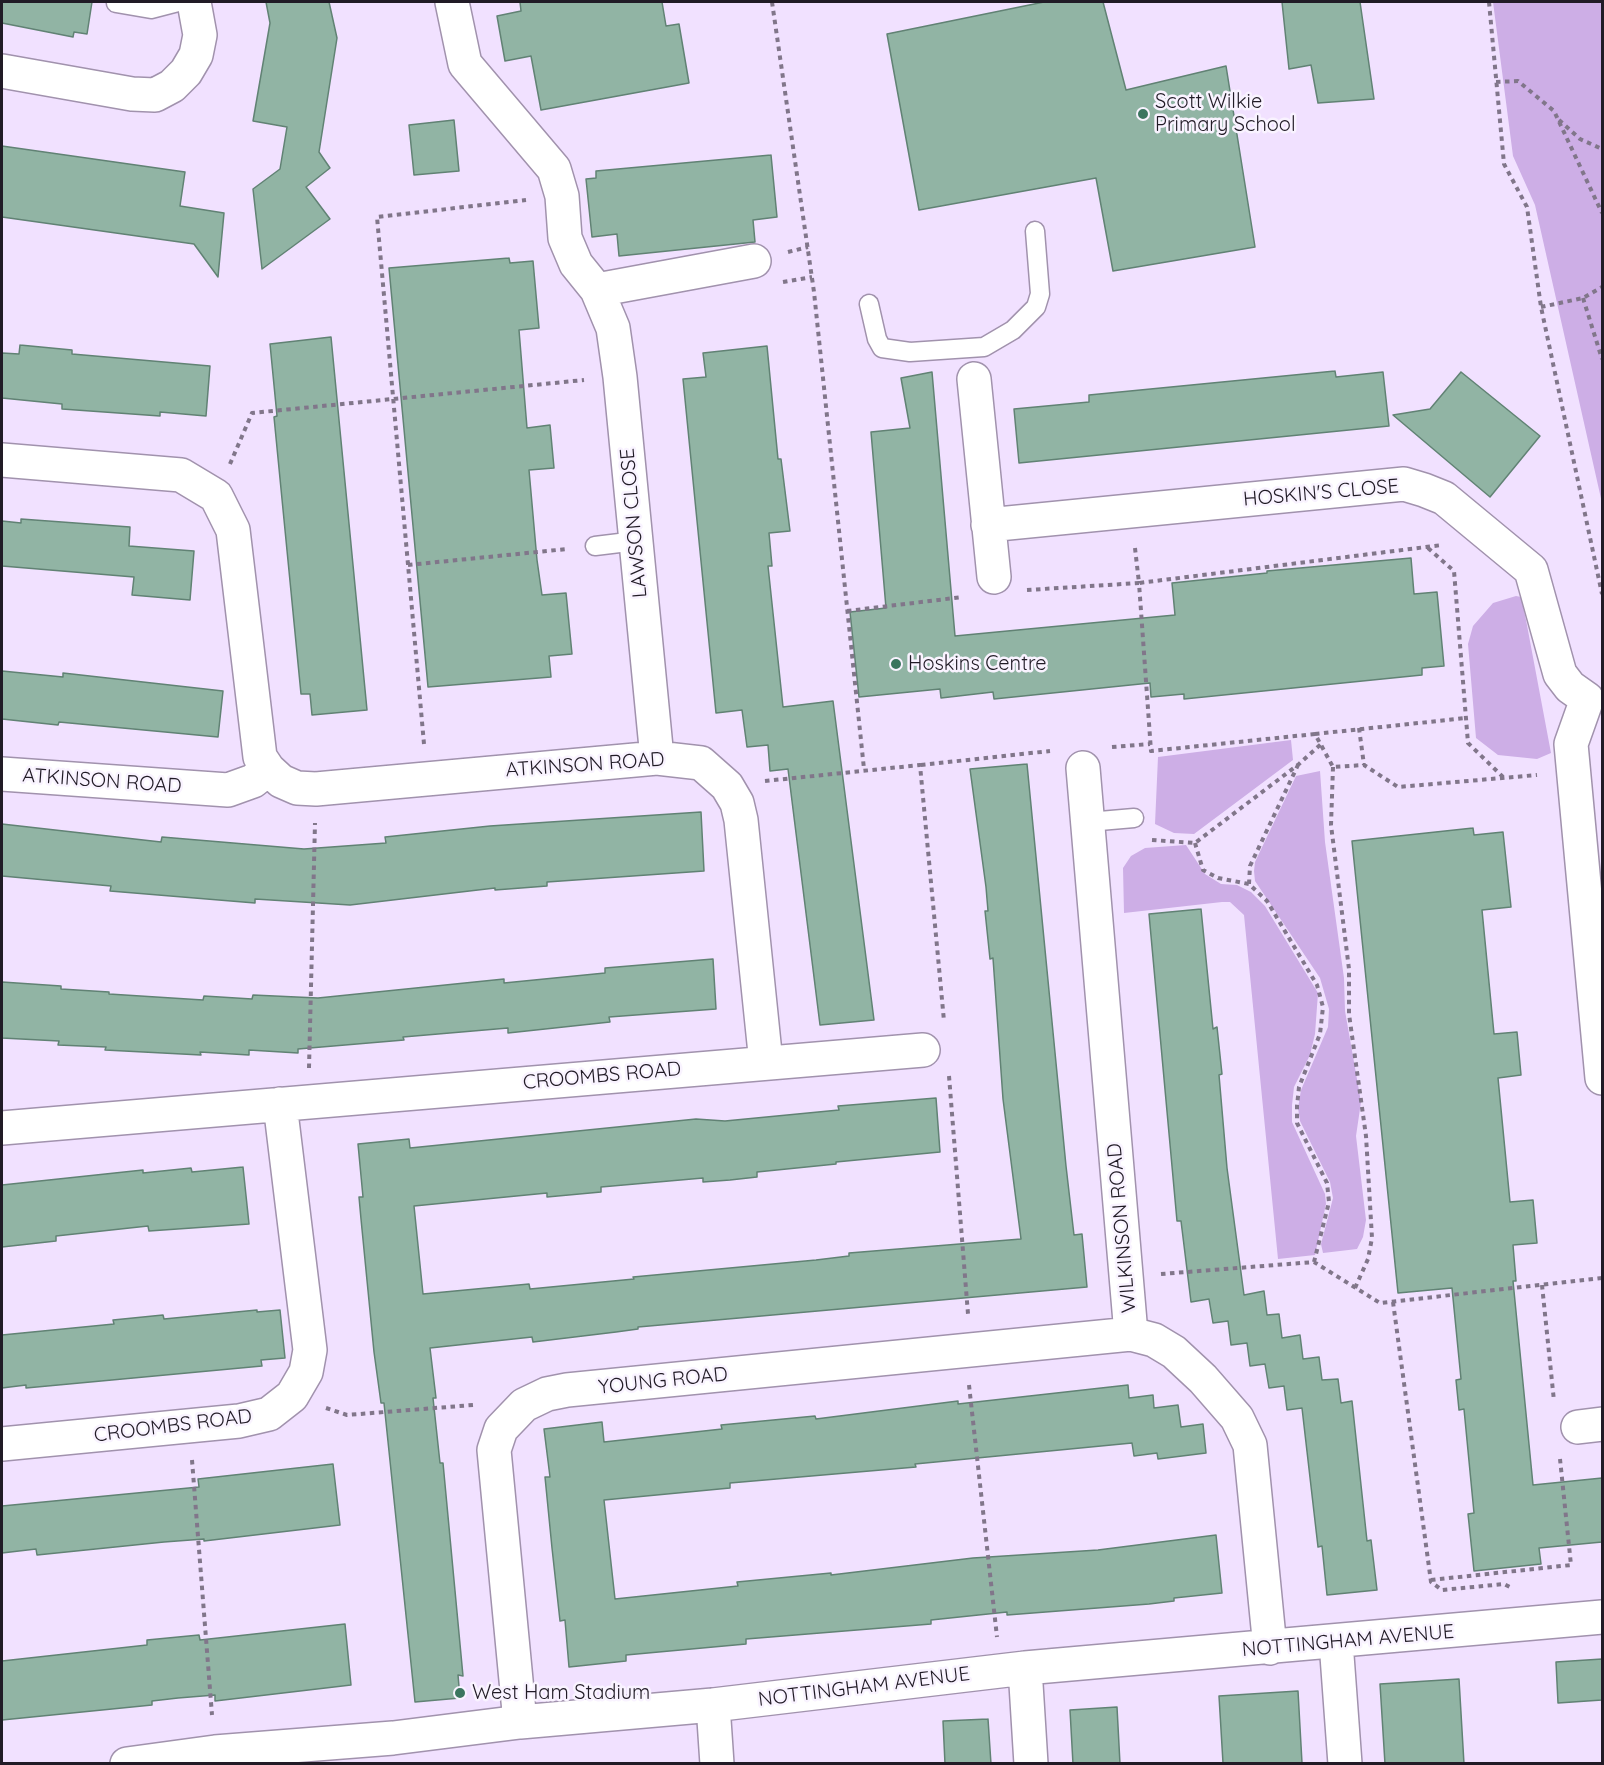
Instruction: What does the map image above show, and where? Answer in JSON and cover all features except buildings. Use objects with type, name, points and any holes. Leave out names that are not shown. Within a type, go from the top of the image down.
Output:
[{"type":"street","points":[[2,71],[132,94],[155,95],[179,79],[196,55],[200,34],[194,2]]},
{"type":"street","name":"LAWSON CLOSE","points":[[452,2],[465,64],[554,169],[562,196],[565,238],[576,264],[597,290],[613,328],[620,377],[657,758]]},
{"type":"street","points":[[597,290],[754,261]]},
{"type":"street","points":[[972,364],[996,588]]},
{"type":"street","points":[[2,460],[181,475],[216,496],[233,530],[260,757],[268,769]]},
{"type":"street","name":"HOSKIN'S CLOSE","points":[[988,525],[1404,484],[1443,498],[1496,539],[1531,570],[1560,674],[1570,687],[1595,699],[1571,744],[1602,1078]]},
{"type":"street","name":"ATKINSON ROAD","points":[[2,774],[228,790],[253,781],[268,769],[281,781],[306,788],[657,758],[701,762],[727,786],[736,803],[741,820],[766,1063]]},
{"type":"street","name":"WILKINSON ROAD","points":[[1095,758],[1088,822],[1131,1334],[1154,1340],[1174,1352],[1189,1365],[1237,1418],[1250,1444],[1270,1648]]},
{"type":"street","name":"CROOMBS ROAD","points":[[2,1128],[923,1050]]},
{"type":"street","name":"CROOMBS ROAD","points":[[2,1444],[239,1421],[269,1414],[291,1396],[306,1372],[310,1350],[280,1104]]},
{"type":"street","name":"YOUNG ROAD","points":[[520,1722],[494,1450],[501,1429],[524,1405],[547,1394],[567,1390],[1131,1334]]},
{"type":"street","name":"NOTTINGHAM AVENUE","points":[[127,1764],[215,1752],[394,1751],[520,1722],[713,1705],[1025,1668],[1602,1617]]},
{"type":"street","points":[[1336,1642],[1344,1764]]},
{"type":"street","points":[[1025,1668],[1031,1764]]},
{"type":"street","points":[[713,1705],[717,1764]]},
{"type":"lane","points":[[116,3],[151,9],[178,2]]},
{"type":"lane","points":[[869,304],[877,339],[882,348],[893,352],[910,352],[972,364],[984,347],[1013,330],[1036,307],[1040,294],[1035,231]]},
{"type":"lane","points":[[595,546],[636,541]]},
{"type":"lane","points":[[1088,822],[1134,818]]},
{"type":"path","points":[[727,786],[864,769],[815,303],[772,2]]},
{"type":"path","points":[[1489,2],[1504,164],[1527,207],[1541,307],[1602,594]]},
{"type":"path","points":[[1496,82],[1518,81],[1548,105],[1580,139],[1602,149]]},
{"type":"path","points":[[1557,117],[1602,213]]},
{"type":"path","points":[[426,777],[377,217],[562,196]]},
{"type":"path","points":[[1541,307],[1583,298],[1602,287]]},
{"type":"path","points":[[1583,298],[1602,359]]},
{"type":"path","points":[[216,496],[252,413],[620,377]]},
{"type":"path","points":[[847,611],[996,588],[1139,583],[1496,539]]},
{"type":"path","points":[[408,565],[595,546]]},
{"type":"path","points":[[1428,547],[1454,571],[1468,743],[1503,777]]},
{"type":"path","points":[[1139,583],[1151,751],[1466,718]]},
{"type":"path","points":[[1359,728],[1364,765]]},
{"type":"path","points":[[1315,734],[1333,767],[1330,797],[1331,825],[1349,969],[1349,1014],[1365,1127],[1372,1238],[1368,1259],[1355,1288]]},
{"type":"path","points":[[1095,758],[1150,744]]},
{"type":"path","points":[[1141,839],[1195,843],[1299,764],[1321,744]]},
{"type":"path","points":[[920,765],[1053,751]]},
{"type":"path","points":[[1249,884],[1250,866],[1299,764]]},
{"type":"path","points":[[1333,767],[1364,765],[1398,787],[1573,772]]},
{"type":"path","points":[[1195,843],[1203,870],[1218,878],[1249,884],[1266,902],[1317,985],[1323,1007],[1320,1034],[1299,1087],[1297,1107],[1297,1123],[1327,1183],[1329,1202],[1314,1262]]},
{"type":"path","points":[[308,1043],[314,858]]},
{"type":"path","points":[[1125,1277],[1314,1262],[1380,1304],[1602,1278]]},
{"type":"path","points":[[1431,1580],[1571,1565],[1574,1427],[1542,1285]]},
{"type":"path","points":[[1393,1302],[1431,1580],[1436,1588],[1442,1590],[1504,1584],[1514,1589],[1517,1626]]},
{"type":"path","points":[[291,1396],[346,1414],[464,1405],[524,1405]]},
{"type":"path","points":[[972,1412],[993,1604]]},
{"type":"path","points":[[189,1427],[215,1752]]},
{"type":"shaded area","points":[[1493,2],[1602,2],[1602,503],[1535,205],[1513,156]]},
{"type":"shaded area","points":[[1516,596],[1521,597],[1551,753],[1537,759],[1498,755],[1476,738],[1468,644],[1473,626],[1493,603]]},
{"type":"shaded area","points":[[1291,740],[1293,760],[1194,834],[1174,833],[1155,824],[1158,757]]},
{"type":"shaded area","points":[[1320,771],[1325,842],[1344,978],[1345,1011],[1361,1102],[1356,1136],[1366,1220],[1363,1237],[1357,1249],[1323,1253],[1321,1244],[1333,1198],[1330,1182],[1300,1121],[1298,1108],[1301,1090],[1328,1027],[1329,1009],[1320,978],[1255,881],[1254,871],[1255,862],[1296,776]]},
{"type":"shaded area","points":[[1186,845],[1205,874],[1221,884],[1237,885],[1251,892],[1265,906],[1318,993],[1315,1034],[1310,1055],[1294,1087],[1292,1105],[1292,1122],[1325,1194],[1326,1204],[1315,1255],[1278,1259],[1244,915],[1230,902],[1124,913],[1123,868],[1131,856],[1145,848]]},
{"type":"place","name":"Scott Wilkie Primary School","points":[[1143,114]]},
{"type":"place","name":"Hoskins Centre","points":[[896,664]]},
{"type":"place","name":"West Ham Stadium","points":[[460,1693]]}]
